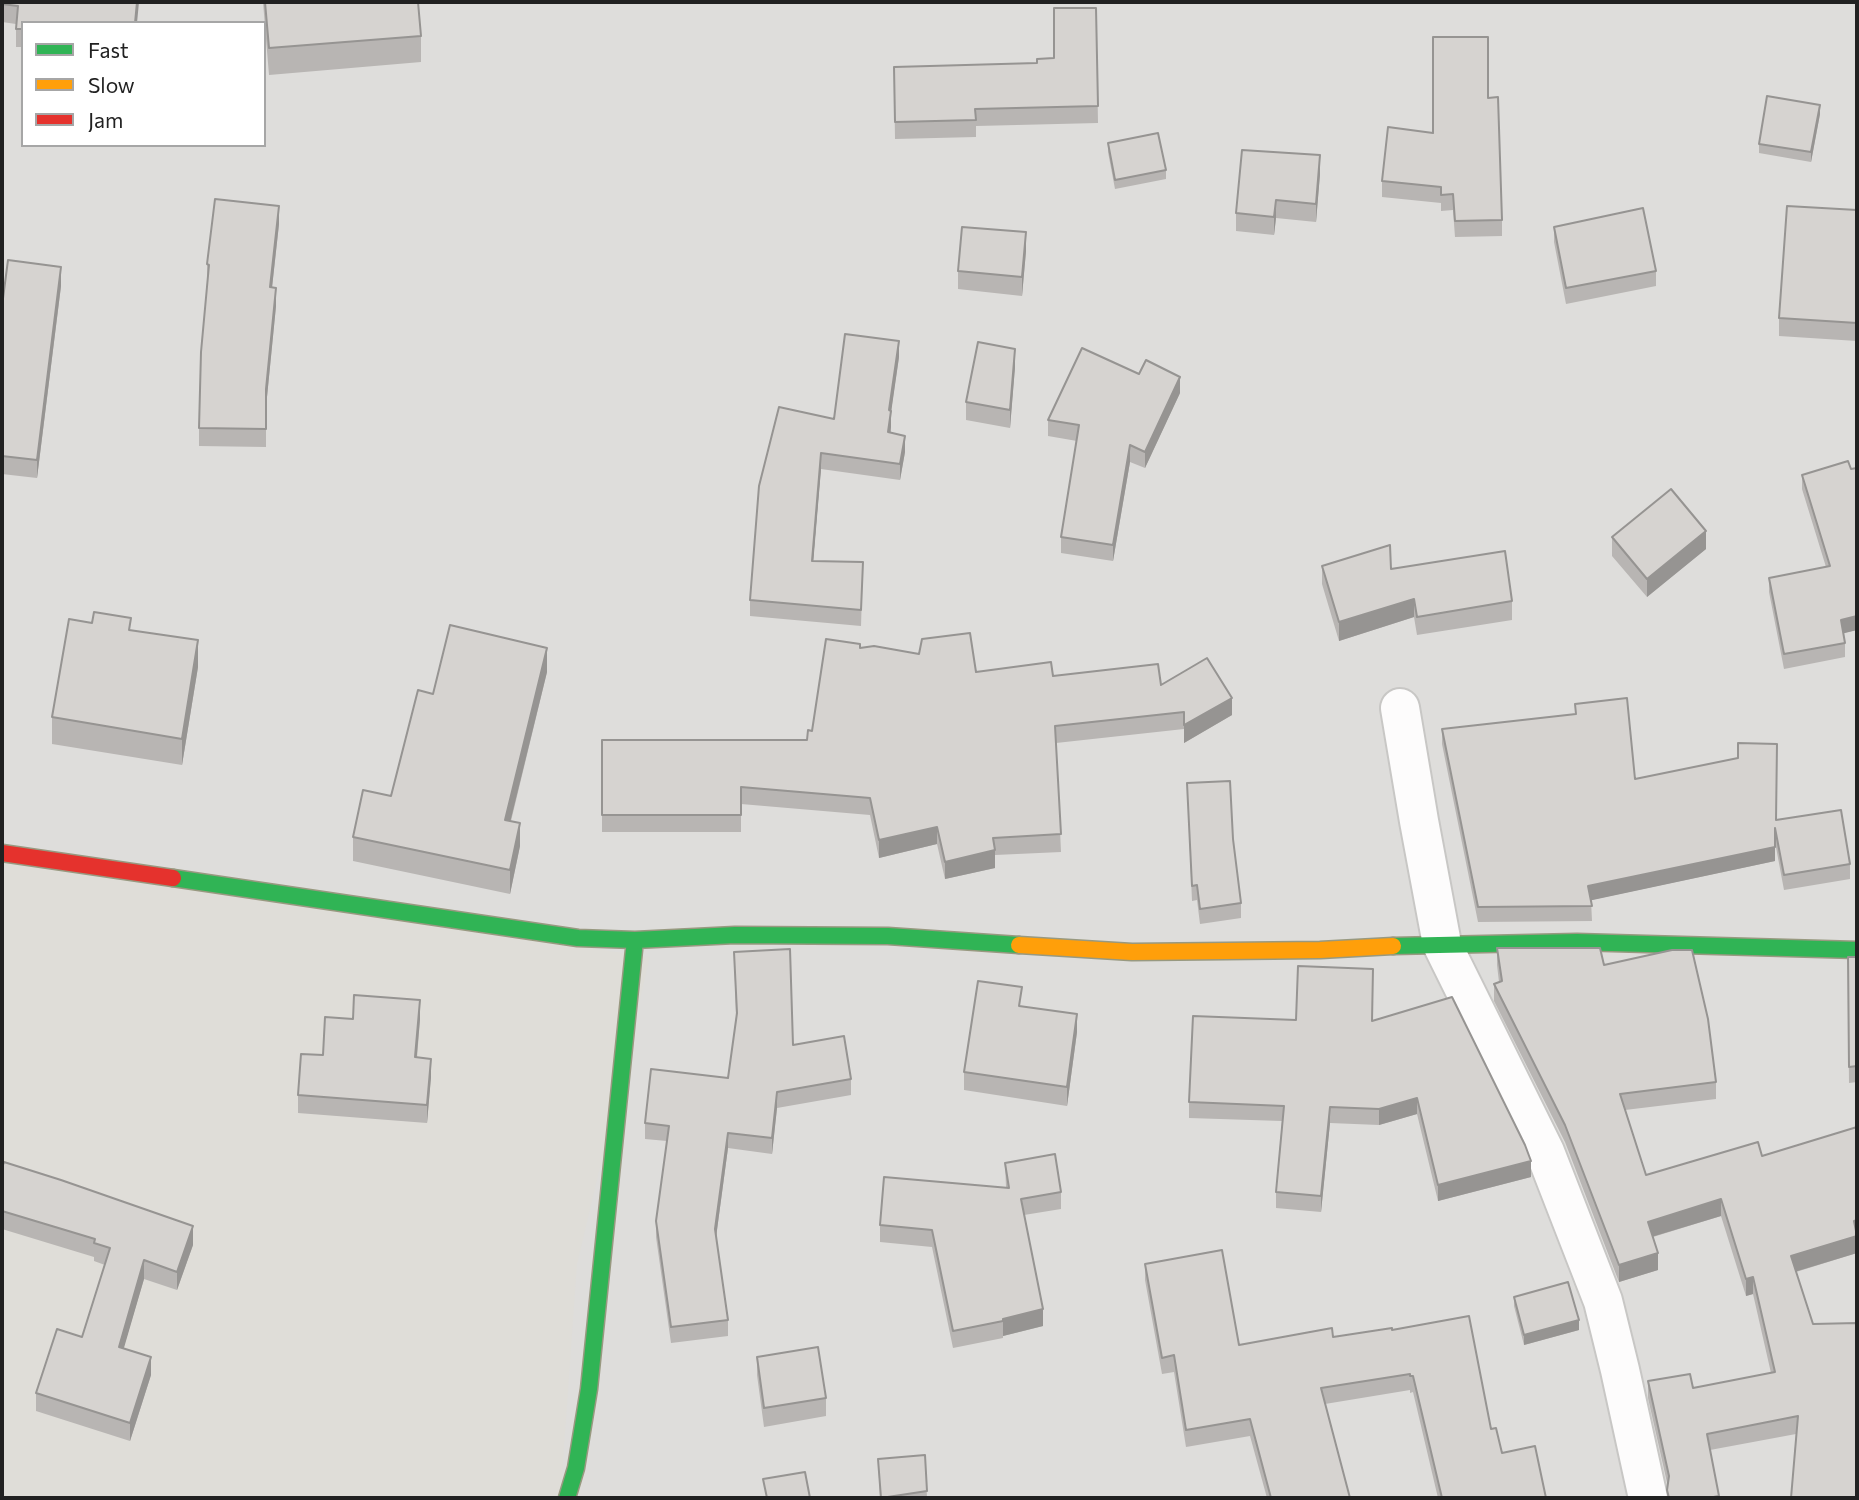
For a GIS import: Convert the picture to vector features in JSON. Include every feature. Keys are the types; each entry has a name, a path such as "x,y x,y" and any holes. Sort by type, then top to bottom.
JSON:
{"street":[{"path":"1400,708 1442,944 1545,1152 1603,1301 1648,1498"},
{"path":"2,853 578,938 635,940 735,935 888,936 1072,949 1185,952 1577,942 1857,950"},
{"path":"567,1498 576,1468 589,1390 635,940"}],"shaded area":[{"path":"2,2 1857,2 1857,1498 2,1498"},
{"path":"2,860 650,957 577,1264 561,1489 558,1498 2,1498"}],"building":[{"path":"137,2 135,21 21,21 21,29 16,29 18,6 2,4"},
{"path":"265,2 418,2 421,36 269,48"},
{"path":"1054,8 1096,8 1098,106 975,109 976,120 895,122 894,67 1037,63 1037,59 1054,58"},
{"path":"1433,37 1488,37 1488,98 1498,97 1502,220 1455,221 1453,194 1441,195 1441,187 1382,181 1388,127 1433,133"},
{"path":"1767,96 1820,105 1811,152 1759,144"},
{"path":"1158,133 1166,170 1115,180 1108,143"},
{"path":"1242,150 1320,155 1316,204 1276,200 1274,217 1236,213"},
{"path":"215,199 279,206 270,287 276,288 266,389 266,429 199,428 207,264"},
{"path":"1787,206 1857,210 1857,323 1779,318"},
{"path":"1643,208 1656,271 1566,288 1554,227"},
{"path":"962,227 1026,232 1022,277 958,271"},
{"path":"8,260 61,267 37,460 2,456 2,306"},
{"path":"845,334 899,341 888,432 905,436 900,464 821,453 812,561 863,562 861,610 750,600 759,486 779,407 834,419"},
{"path":"978,342 1015,349 1010,410 966,402"},
{"path":"1082,348 1139,374 1146,360 1180,377 1145,452 1130,445 1113,545 1061,537 1079,425 1048,420"},
{"path":"1848,461 1851,469 1857,468 1857,616 1841,620 1845,643 1784,654 1769,578 1830,566 1802,475"},
{"path":"1671,489 1706,531 1647,579 1612,537"},
{"path":"1390,545 1391,569 1505,551 1512,601 1417,617 1414,599 1339,622 1322,566"},
{"path":"94,612 131,618 129,630 198,640 182,739 52,717 69,619 92,623"},
{"path":"450,625 547,648 505,820 520,823 510,870 353,837 363,790 391,796 418,690 433,694"},
{"path":"970,633 976,672 1051,662 1053,676 1158,664 1161,685 1207,658 1232,698 1184,725 1184,712 1055,726 1061,834 993,838 995,850 945,862 937,827 879,840 870,798 741,787 741,815 602,815 602,740 807,740 808,730 812,731 826,639 860,644 860,648 874,646 919,654 922,639"},
{"path":"1627,698 1635,779 1738,758 1738,743 1777,744 1776,820 1841,810 1850,864 1784,875 1775,828 1775,847 1588,886 1592,906 1478,907 1442,729 1576,714 1575,704"},
{"path":"1230,781 1233,839 1241,903 1200,909 1197,885 1192,886 1187,783"},
{"path":"1497,948 1600,948 1604,965 1672,950 1692,950 1708,1019 1716,1082 1620,1094 1646,1175 1758,1142 1762,1156 1857,1127 1857,1220 1854,1221 1857,1236 1791,1256 1813,1324 1857,1323 1857,1498 1791,1498 1798,1416 1707,1434 1719,1496 1669,1498 1669,1476 1648,1381 1690,1374 1693,1388 1775,1372 1753,1277 1746,1279 1721,1199 1648,1222 1658,1253 1619,1265 1565,1125 1494,984 1502,981"},
{"path":"790,949 793,1045 844,1036 851,1079 777,1092 772,1138 728,1133 715,1229 728,1320 671,1327 656,1221 669,1126 645,1123 651,1069 728,1078 737,1013 734,952"},
{"path":"1848,957 1857,957 1857,1066 1849,1067"},
{"path":"1298,966 1373,969 1372,1021 1452,997 1531,1161 1438,1185 1417,1098 1379,1109 1330,1107 1321,1196 1276,1192 1284,1106 1189,1102 1193,1016 1296,1020"},
{"path":"978,981 1022,987 1019,1006 1077,1014 1067,1087 964,1072"},
{"path":"354,995 420,1000 415,1057 431,1059 427,1105 298,1095 301,1054 323,1055 325,1017 353,1019"},
{"path":"1055,1154 1061,1192 1021,1199 1043,1309 1003,1321 953,1331 932,1230 880,1225 884,1177 1009,1188 1005,1163"},
{"path":"4,1162 193,1226 177,1272 144,1260 119,1347 151,1357 130,1423 36,1393 57,1329 82,1337 110,1248 94,1243 95,1239 2,1211"},
{"path":"1222,1250 1239,1345 1332,1328 1333,1337 1469,1316 1491,1429 1496,1428 1502,1453 1535,1446 1546,1498 1442,1498 1413,1376 1410,1374 1321,1388 1350,1498 1271,1498 1250,1419 1186,1430 1174,1355 1162,1358 1145,1264"},
{"path":"1568,1282 1579,1320 1524,1335 1514,1297"},
{"path":"818,1347 826,1398 764,1408 757,1357"},
{"path":"925,1455 927,1491 881,1498 878,1459"},
{"path":"805,1472 810,1498 767,1498 763,1479"}],"traffic: fast":[{"path":"173,878 578,938 635,940 735,935 888,936 1019,945"},
{"path":"567,1498 576,1468 589,1389 635,940"},
{"path":"1393,946 1577,942 1857,950"}],"traffic: slow":[{"path":"1019,945 1132,952 1320,950 1393,946"}],"traffic: jam":[{"path":"2,853 173,878"}]}
